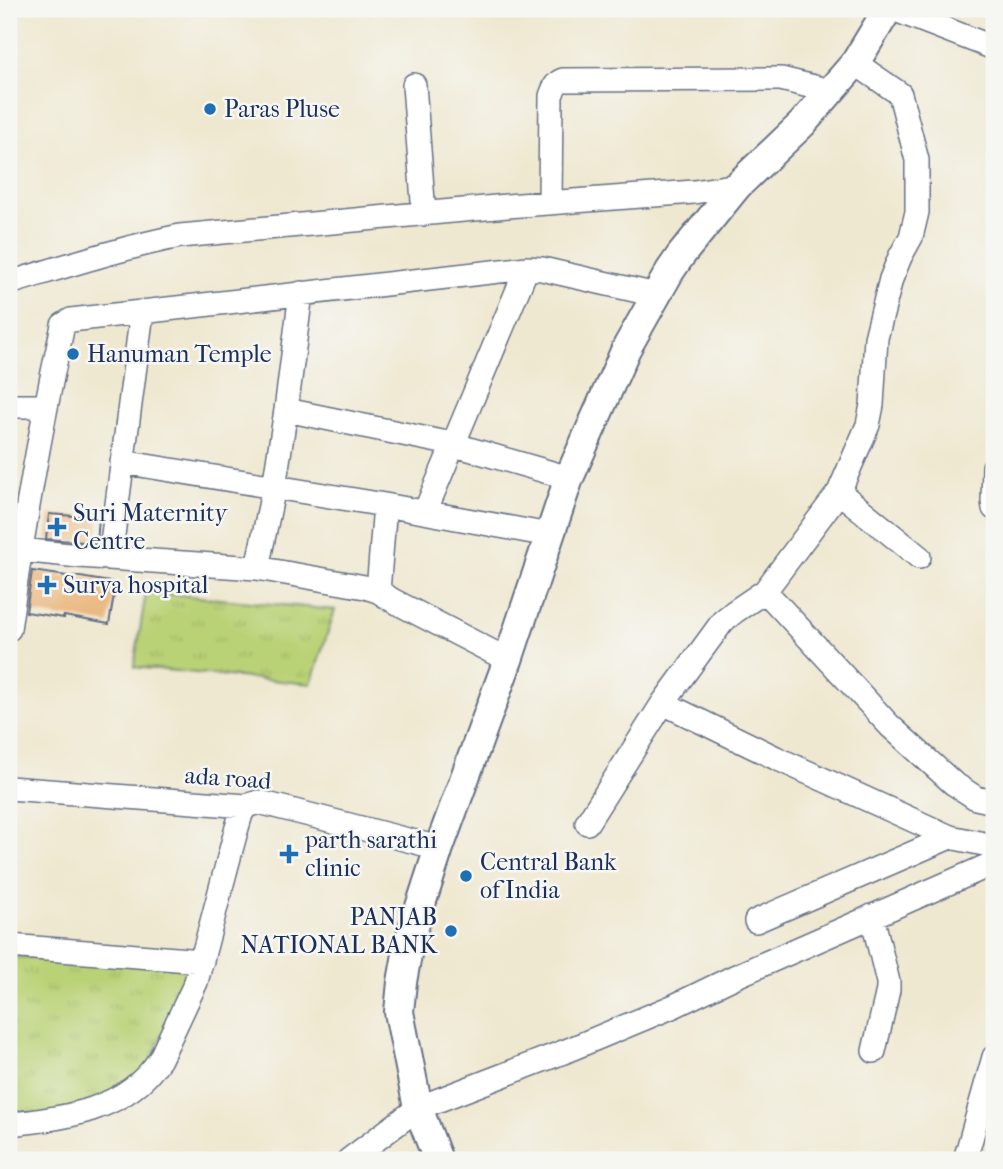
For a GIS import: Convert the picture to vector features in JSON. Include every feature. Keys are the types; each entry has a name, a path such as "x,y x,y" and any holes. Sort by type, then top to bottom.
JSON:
{"main road":[{"path":"436,1159 418,1108 399,1012 410,938 569,478 626,349 681,255 738,185 802,124 855,63 891,9"}],"street":[{"path":"891,9 994,48"},
{"path":"587,823 663,703 723,621 765,591 839,492 869,425 876,338 891,279 911,237 917,212 918,160 900,94 855,63"},
{"path":"550,203 551,96 554,87 563,80 781,79 830,91"},
{"path":"414,85 424,214"},
{"path":"9,283 98,255 180,236 694,192 738,185"},
{"path":"9,629 46,406 65,323 71,320 527,268 656,295"},
{"path":"425,512 527,268"},
{"path":"257,568 274,487 301,293"},
{"path":"110,558 142,313"},
{"path":"9,405 46,406"},
{"path":"286,410 452,444 569,478"},
{"path":"122,462 386,505 549,535"},
{"path":"994,467 994,508"},
{"path":"839,492 919,557"},
{"path":"378,591 386,505"},
{"path":"20,550 257,568 365,587 378,591 508,660"},
{"path":"765,591 890,726 968,795 994,802"},
{"path":"663,703 950,837 994,846"},
{"name":"ada road","path":"9,788 246,806 259,802 439,848"},
{"path":"9,1124 93,1110 108,1103 153,1070 196,982 236,831 246,806"},
{"path":"756,921 950,837"},
{"path":"349,1160 418,1108 674,1006 994,863"},
{"path":"872,916 888,982 874,1051"},
{"path":"9,946 202,961"},
{"path":"965,1160 994,1057"}],"green space":[{"path":"146,592 335,610 311,684 134,667"},
{"path":"9,956 192,967 147,1069 93,1109 9,1121"}],"building":[{"path":"49,514 99,518 97,543 46,539"},
{"path":"32,571 116,583 109,624 26,612"}],"place":[{"name":"Paras Pluse","path":"210,109"},
{"name":"Hanuman Temple","path":"73,354"},
{"name":"Suri Maternity Centre","path":"57,527"},
{"name":"Surya hospital","path":"47,585"},
{"name":"parth sarathi clinic","path":"289,854"},
{"name":"Central Bank of India","path":"466,876"},
{"name":"PANJAB NATIONAL BANK","path":"451,931"}]}
